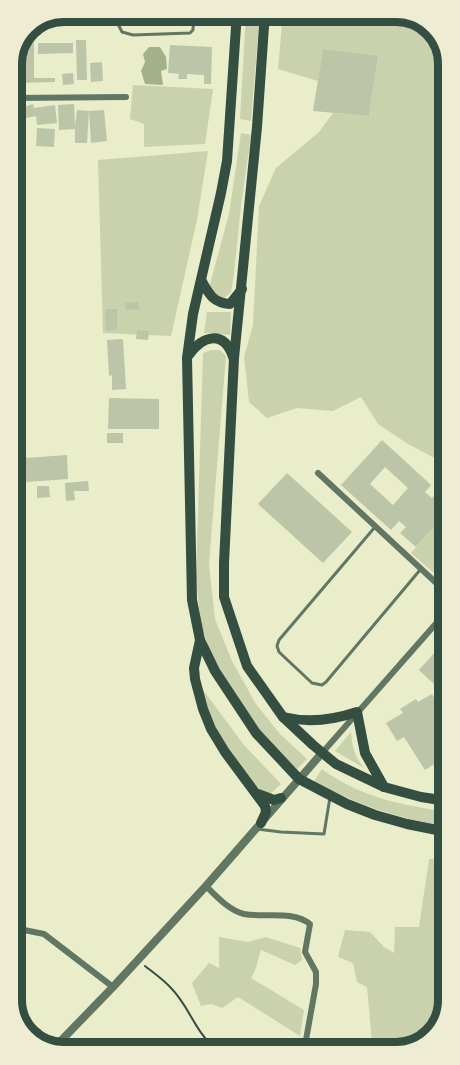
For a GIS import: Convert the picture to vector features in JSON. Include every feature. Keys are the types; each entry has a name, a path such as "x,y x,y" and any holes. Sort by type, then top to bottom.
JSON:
{"main road":[{"path":"236,23 227,161 193,314 187,358 192,600 200,640 215,671 256,733 298,779 330,796 375,815 438,830"},
{"path":"264,23 257,127 234,358 224,597 247,666 283,717 322,753 349,771 384,787 438,800"},
{"path":"201,280 210,297 220,303 230,304 242,288"},
{"path":"187,358 196,345 214,338 222,339 230,348 234,358"},
{"path":"200,640 194,668 203,709 211,729 225,752 265,806 266,812 258,826"},
{"path":"283,717 330,720 357,712 365,753 384,787"},
{"path":"257,794 274,800 281,798"}],"street":[{"path":"23,98 126,97"},
{"path":"318,473 438,585"},
{"path":"60,1042 206,886 438,621"},
{"path":"206,886 226,905 245,914 281,915 310,924 305,952 316,972 316,984 306,1042"},
{"path":"22,930 44,934 113,987"}],"lane":[{"path":"118,23 122,32 133,35 190,33 193,30 193,23"},
{"path":"376,526 279,640 277,646 279,652 315,685 321,685 326,682 421,569"},
{"path":"258,826 281,832 324,834 330,796"}],"path":[{"path":"138,961 171,988 208,1042"}],"shaded area":[{"path":"245,23 259,23 251,121 240,119"},
{"path":"282,23 399,23 421,31 431,41 438,64 438,460 408,444 378,424 361,397 333,411 297,408 267,418 249,402 244,357 253,325 259,206 276,168 319,132 333,113 369,116 378,57 323,49 318,81 278,69"},
{"path":"149,47 160,47 166,57 167,69 161,71 163,85 145,84 141,71 145,62 143,54"},
{"path":"133,85 213,89 205,144 144,147 144,124 130,119"},
{"path":"241,133 251,135 231,292 223,299 214,295 209,288 229,214"},
{"path":"208,151 197,220 171,336 103,333 98,160"},
{"path":"207,312 231,312 230,335 204,333"},
{"path":"220,350 226,356 209,564 215,619 232,661 256,704 280,734 307,759 295,771 254,724 230,689 211,653 201,619 196,578 203,353"},
{"path":"438,523 438,568 434,573 411,553"},
{"path":"195,679 244,745 281,784 269,795 256,786 234,759 215,727"},
{"path":"351,732 354,752 364,768 335,751"},
{"path":"322,769 336,779 366,793 397,803 438,810 438,824 395,815 362,804 314,781"},
{"path":"429,859 438,859 438,1001 436,1012 431,1024 414,1038 401,1042 374,1042 367,987 357,982 353,963 338,957 345,930 370,932 384,947 394,953 395,927 419,927"},
{"path":"219,937 248,942 266,937 300,948 302,960 295,965 261,950 251,978 304,1010 300,1036 238,997 222,1008 211,1004 201,1006 192,983 209,963 219,968"}],"building":[{"path":"76,40 86,40 87,80 77,80"},
{"path":"29,42 34,42 34,78 55,78 55,82 23,83 24,53"},
{"path":"38,43 73,43 73,53 38,54"},
{"path":"170,45 212,47 211,84 204,84 204,75 187,74 187,79 178,79 179,74 168,73"},
{"path":"323,49 378,56 369,116 313,111"},
{"path":"102,62 103,81 91,82 90,63"},
{"path":"73,73 74,84 63,85 62,74"},
{"path":"33,104 34,108 55,105 57,123 37,125 36,116 26,118 23,107"},
{"path":"74,104 75,127 77,110 89,111 87,143 75,143 75,129 59,130 58,105"},
{"path":"104,110 107,141 91,143 89,111"},
{"path":"37,128 55,129 54,147 36,146"},
{"path":"138,302 139,309 126,310 125,303"},
{"path":"105,309 117,309 117,330 106,330"},
{"path":"137,330 149,331 148,340 136,339"},
{"path":"123,339 126,389 112,390 107,340"},
{"path":"109,398 159,399 159,429 108,429"},
{"path":"107,433 123,433 123,443 107,443"},
{"path":"382,440 431,485 425,492 432,498 438,493 438,523 416,547 400,533 406,527 399,521 391,530 341,485","holes":["385,467 408,488 393,505 370,484"]},
{"path":"67,455 68,479 26,482 25,458"},
{"path":"287,473 352,532 323,563 258,504"},
{"path":"88,481 89,491 74,491 75,500 66,501 65,483"},
{"path":"37,486 49,486 50,497 37,498"},
{"path":"438,649 438,679 434,684 419,670"},
{"path":"432,694 438,705 438,762 425,770 404,737 397,741 386,723 403,713 400,709 416,699 418,702"}]}
